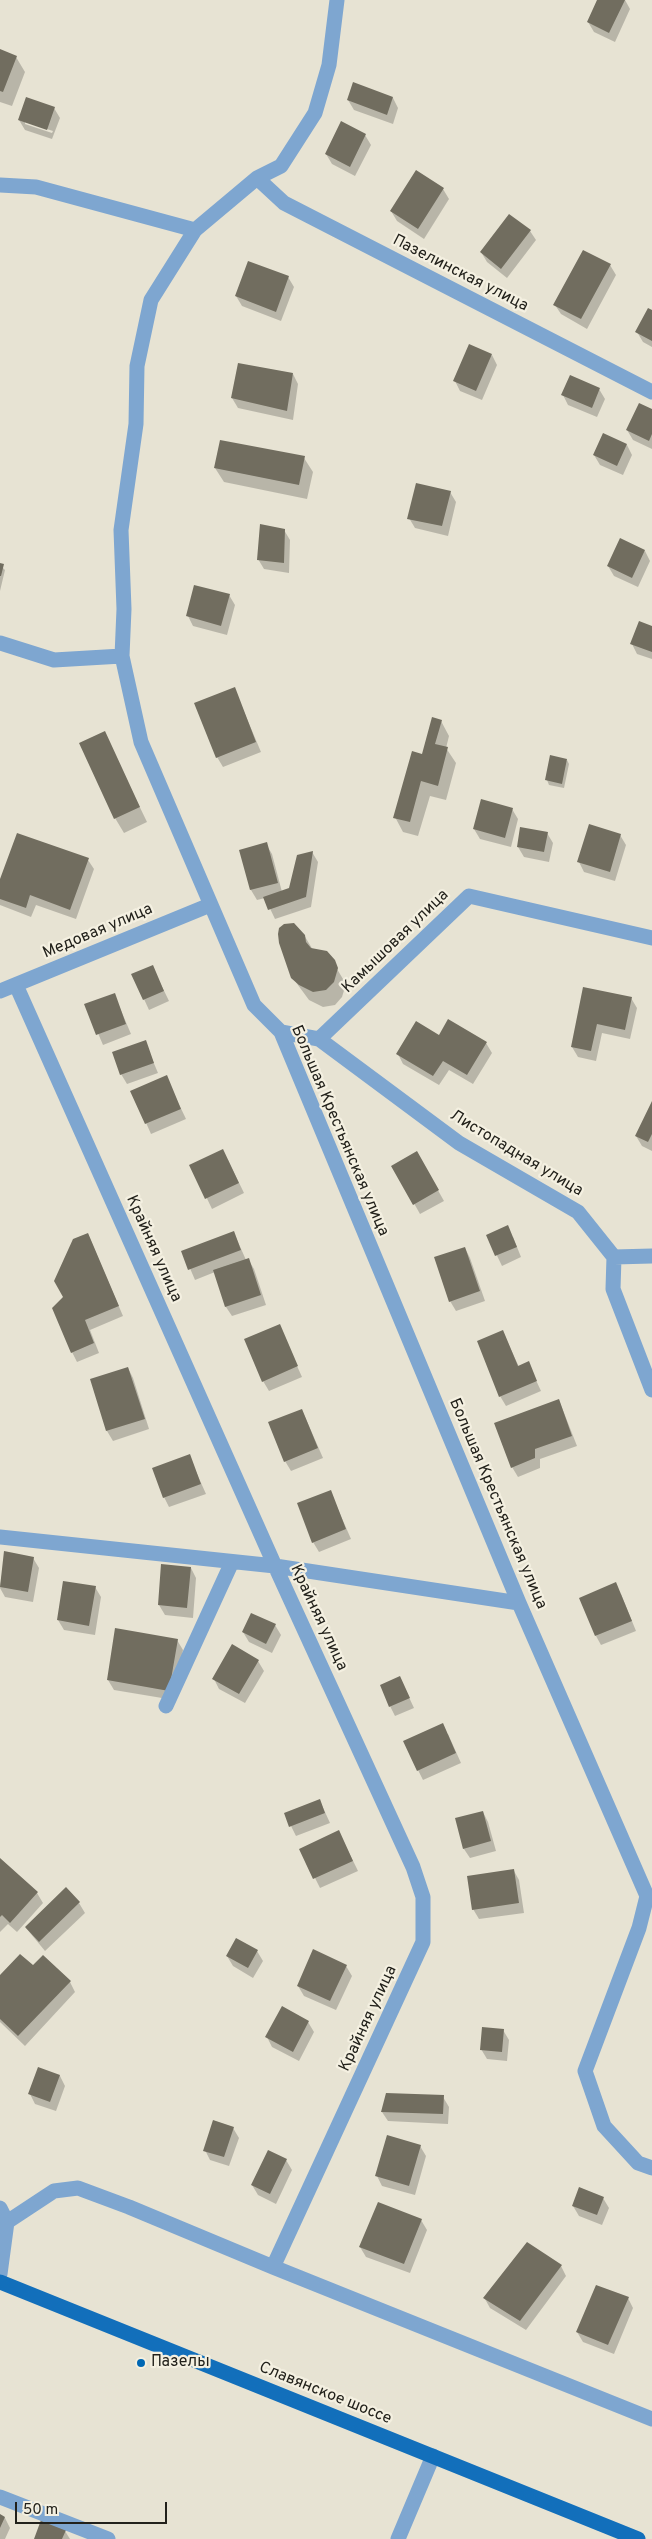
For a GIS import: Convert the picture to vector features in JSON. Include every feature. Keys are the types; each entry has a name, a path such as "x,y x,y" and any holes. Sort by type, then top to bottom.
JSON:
{"main road":[{"name":"Славянское шоссе","path":"0,2282 638,2539"}],"street":[{"name":"Большая Крестьянская улица","path":"337,0 328,65 315,112 281,166 257,178 195,230 151,300 138,366 136,424 121,530 124,610 122,656 140,742 254,1004 281,1032 519,1603 647,1896 639,1928 585,2071 604,2126 638,2163 652,2168"},
{"name":"Пазелинская улица","path":"257,178 284,204 652,392"},
{"path":"0,185 36,187 195,230"},
{"path":"0,643 54,660 122,656"},
{"name":"Камышовая улица","path":"319,1039 469,896 652,938"},
{"name":"Медовая улица","path":"0,991 210,905"},
{"name":"Крайняя улица","path":"16,985 274,1566 413,1867 423,1898 423,1942 273,2267"},
{"name":"Листопадная улица","path":"281,1032 319,1039 459,1143 578,1212 614,1257"},
{"path":"652,1256 614,1257 613,1289 652,1390"},
{"path":"0,1537 274,1566 519,1603"},
{"path":"166,1706 232,1562"},
{"path":"7,2222 54,2191 78,2188 129,2206 273,2267 652,2419"},
{"path":"0,2208 7,2222 0,2274"},
{"path":"398,2539 432,2456"},
{"path":"0,2497 108,2539"}],"building":[{"path":"597,0 625,0 609,33 587,22"},
{"path":"0,49 17,56 3,92 0,91"},
{"path":"353,82 393,97 387,115 347,100"},
{"path":"26,97 55,107 47,130 18,120"},
{"path":"341,121 366,134 350,167 325,154"},
{"path":"416,170 444,188 418,229 390,211"},
{"path":"509,214 531,230 501,269 480,252"},
{"path":"583,250 611,264 581,319 553,305"},
{"path":"248,261 289,276 276,312 235,296"},
{"path":"648,308 652,310 652,341 635,332"},
{"path":"469,344 492,354 476,391 453,381"},
{"path":"238,363 293,373 287,411 231,398"},
{"path":"570,375 600,388 592,408 561,395"},
{"path":"639,403 652,409 652,434 649,441 626,430"},
{"path":"603,433 627,444 617,466 593,455"},
{"path":"220,440 305,456 299,485 214,468"},
{"path":"416,483 451,491 442,526 407,519"},
{"path":"260,524 285,529 284,563 257,560"},
{"path":"620,538 645,550 632,578 607,566"},
{"path":"0,563 4,564 1,576 0,576"},
{"path":"194,585 230,594 221,626 186,616"},
{"path":"639,621 652,626 652,652 630,644"},
{"path":"235,687 256,742 216,758 194,703"},
{"path":"432,717 442,720 435,744 448,747 438,786 421,781 410,822 393,818 412,751 422,754"},
{"path":"105,731 140,807 114,819 79,743"},
{"path":"550,755 567,759 562,784 545,780"},
{"path":"481,799 513,808 505,838 473,829"},
{"path":"589,824 621,834 610,872 577,862"},
{"path":"520,827 548,832 544,852 517,847"},
{"path":"17,833 89,858 70,910 30,895 26,908 0,899 0,879"},
{"path":"267,842 278,883 250,890 239,850"},
{"path":"313,851 306,897 268,910 263,897 289,888 297,855"},
{"path":"294,923 305,935 306,942 311,948 327,951 335,960 338,968 334,982 326,990 313,992 299,985 291,978 279,943 278,934 279,928 284,924"},
{"path":"153,965 164,991 143,1000 131,974"},
{"path":"583,987 632,997 625,1030 597,1024 591,1051 571,1047"},
{"path":"115,993 126,1024 96,1035 84,1004"},
{"path":"448,1019 487,1042 467,1075 443,1061 433,1076 396,1054 416,1021 439,1035"},
{"path":"146,1040 154,1063 120,1075 112,1052"},
{"path":"167,1075 181,1109 145,1124 130,1091"},
{"path":"652,1101 652,1134 648,1142 635,1136"},
{"path":"223,1149 239,1183 205,1199 189,1165"},
{"path":"417,1151 439,1190 413,1205 391,1166"},
{"path":"508,1225 517,1247 495,1256 486,1235"},
{"path":"234,1231 241,1250 188,1270 181,1251"},
{"path":"88,1233 119,1306 85,1320 94,1343 71,1353 52,1308 63,1297 54,1281 73,1239"},
{"path":"465,1247 480,1291 449,1302 434,1257"},
{"path":"249,1258 261,1295 225,1307 213,1270"},
{"path":"280,1324 298,1366 262,1382 244,1339"},
{"path":"503,1330 518,1366 529,1361 537,1381 499,1397 477,1341"},
{"path":"128,1367 145,1419 106,1431 90,1379"},
{"path":"559,1399 572,1436 535,1449 535,1458 511,1468 494,1423"},
{"path":"302,1409 318,1448 284,1462 268,1422"},
{"path":"190,1454 201,1484 163,1498 152,1468"},
{"path":"331,1490 346,1529 312,1543 297,1503"},
{"path":"4,1551 34,1557 28,1592 0,1587"},
{"path":"161,1564 191,1567 187,1608 158,1605"},
{"path":"63,1581 96,1586 89,1626 57,1620"},
{"path":"616,1582 632,1621 595,1636 579,1598"},
{"path":"251,1613 276,1624 266,1644 242,1632"},
{"path":"115,1628 178,1639 169,1691 107,1680"},
{"path":"232,1644 259,1660 239,1694 212,1679"},
{"path":"400,1676 410,1698 389,1707 380,1685"},
{"path":"443,1723 456,1753 417,1771 403,1741"},
{"path":"320,1799 325,1813 289,1827 284,1813"},
{"path":"483,1811 491,1841 463,1849 455,1818"},
{"path":"339,1830 353,1861 313,1879 299,1849"},
{"path":"0,1858 38,1892 10,1923 2,1915 0,1917"},
{"path":"514,1869 519,1903 472,1910 467,1876"},
{"path":"66,1887 80,1902 39,1942 25,1927"},
{"path":"236,1938 258,1950 248,1968 226,1956"},
{"path":"313,1949 347,1965 330,2001 297,1986"},
{"path":"20,1954 33,1965 43,1955 71,1981 18,2036 0,2019 0,1975"},
{"path":"282,2006 309,2021 293,2052 265,2037"},
{"path":"482,2027 504,2029 502,2052 480,2050"},
{"path":"38,2067 60,2075 50,2102 28,2094"},
{"path":"386,2093 444,2095 443,2114 381,2112"},
{"path":"213,2120 234,2127 224,2157 203,2151"},
{"path":"387,2135 421,2145 409,2186 375,2176"},
{"path":"268,2150 287,2159 270,2194 251,2185"},
{"path":"579,2187 604,2197 597,2215 572,2206"},
{"path":"378,2202 422,2219 404,2264 359,2247"},
{"path":"527,2242 562,2265 520,2321 483,2298"},
{"path":"596,2285 629,2297 608,2345 576,2332"},
{"path":"0,2514 5,2517 0,2528"},
{"path":"41,2520 66,2530 62,2539 34,2539"}],"place":[{"name":"Пазелы","path":"141,2363"}]}
